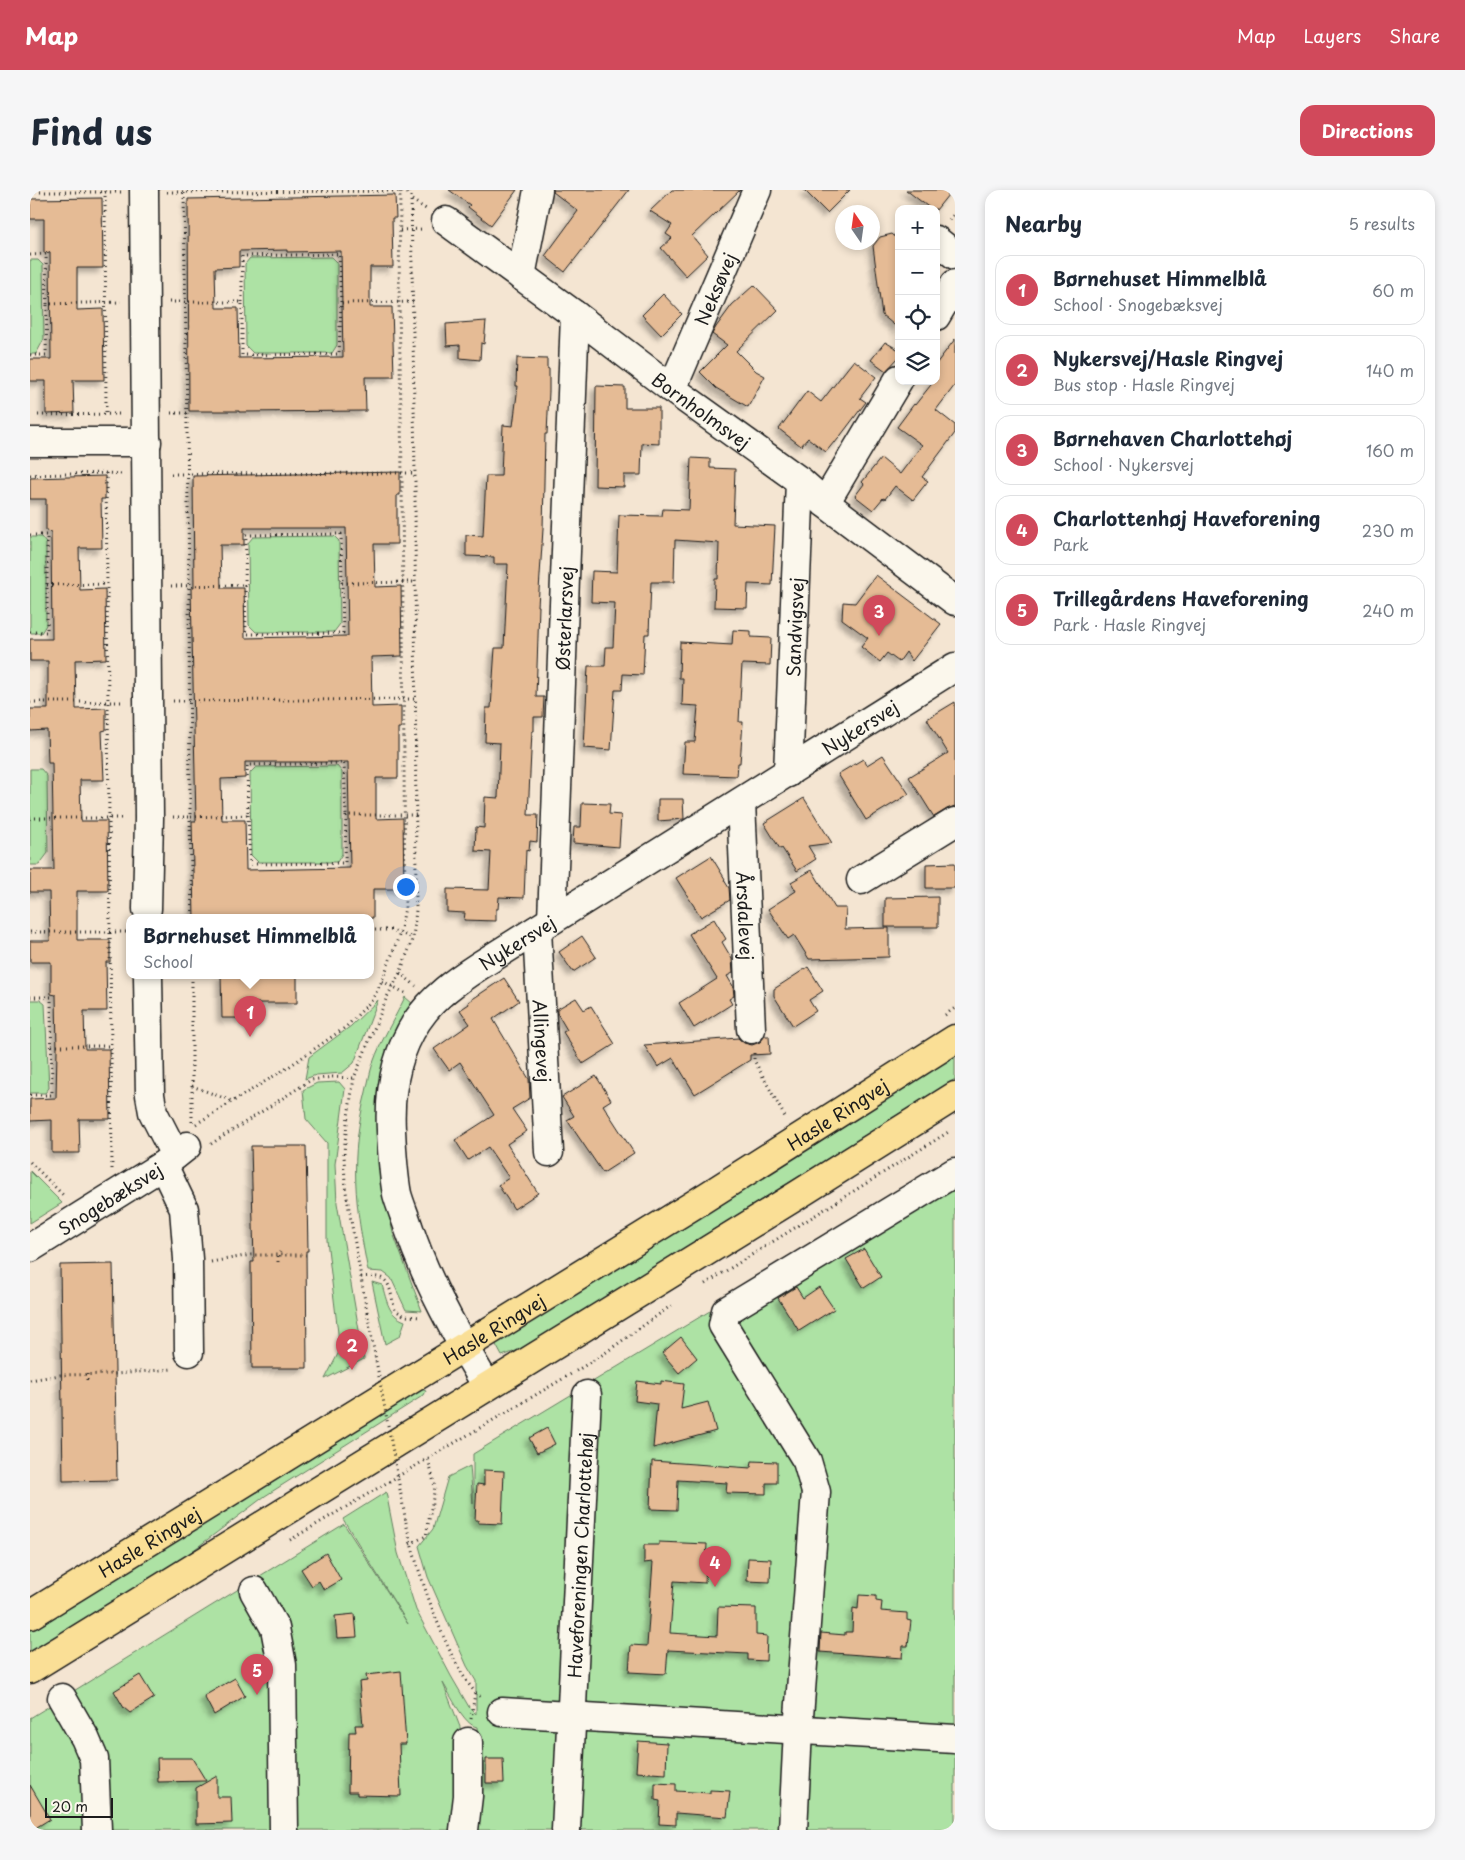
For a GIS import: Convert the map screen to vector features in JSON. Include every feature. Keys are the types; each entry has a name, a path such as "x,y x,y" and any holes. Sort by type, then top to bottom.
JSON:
{"main road":[{"name":"Hasle Ringvej","path":"30,1615 736,1178 955,1039"},
{"path":"30,1669 955,1096"}],"street":[{"path":"521,276 538,190"},
{"name":"Neksøvej","path":"672,389 757,190"},
{"path":"144,191 149,818 147,909"},
{"name":"Bornholmsvej","path":"446,220 672,389 800,481 825,503 955,601"},
{"path":"940,243 955,255"},
{"path":"940,309 955,284"},
{"name":"Østerlarsvej","path":"544,925 575,315"},
{"path":"825,503 895,385"},
{"path":"30,442 146,442"},
{"name":"Sandvigsvej","path":"788,773 800,481"},
{"name":"Nykersvej","path":"487,1386 442,1308 415,1246 398,1194 392,1148 391,1100 399,1060 406,1039 418,1019 454,983 955,667"},
{"name":"Årsdalevej","path":"741,802 751,1029"},
{"path":"861,880 955,822"},
{"name":"Allingevej","path":"544,925 549,1152"},
{"path":"148,979 150,1095 153,1112 175,1155 184,1209 188,1265 189,1352"},
{"name":"Snogebæksvej","path":"30,1248 175,1155"},
{"path":"793,1830 798,1730 816,1492 807,1461 723,1325 726,1311 955,1172"},
{"name":"Haveforeningen Charlottehøj","path":"566,1830 570,1715 587,1395"},
{"path":"254,1591 275,1628 280,1647 282,1664 284,1830"},
{"path":"62,1698 85,1738 94,1759 97,1830"},
{"path":"502,1712 955,1739"},
{"path":"464,1830 468,1796 468,1742"}],"path":[{"path":"409,190 411,194 414,302 416,925 400,973 392,985 354,1078 344,1152 345,1186 410,1544 422,1582 450,1650 475,1693 502,1712"},
{"path":"105,191 106,414"},
{"path":"30,192 400,191 411,194"},
{"path":"192,979 192,1126 287,1068 346,1027 372,1000 382,981 400,932 405,908 405,815 399,302 400,191"},
{"path":"184,193 192,914"},
{"path":"30,255 46,254 47,304 46,355 30,355"},
{"path":"339,254 341,303 339,354 242,355 242,256 339,254"},
{"path":"47,304 242,302"},
{"path":"341,303 414,302"},
{"path":"30,415 187,413"},
{"path":"174,474 415,473"},
{"path":"106,474 112,1197"},
{"path":"30,475 147,474"},
{"path":"341,534 343,633 246,634 245,585 246,535 341,534"},
{"path":"30,535 46,535 47,585 47,632 30,632"},
{"path":"342,583 416,582"},
{"path":"47,585 107,584"},
{"path":"148,586 245,585"},
{"path":"30,702 415,699"},
{"path":"344,762 346,816 346,863 250,864 247,765 344,762"},
{"path":"346,816 416,814"},
{"path":"190,817 248,815"},
{"path":"30,818 149,818"},
{"path":"374,930 392,930 413,938"},
{"path":"30,932 126,932"},
{"path":"382,981 392,985"},
{"path":"30,998 51,997 52,1046 52,1095 30,1095"},
{"path":"751,1029 754,1060 785,1118"},
{"path":"52,1046 112,1046"},
{"path":"175,1155 208,1146 311,1080 333,1077 354,1078"},
{"path":"192,1086 232,1101"},
{"path":"703,1285 955,1128"},
{"path":"30,1162 83,1215"},
{"path":"278,1262 279,1254"},
{"path":"188,1265 251,1255 306,1255"},
{"path":"361,1277 375,1276 383,1278 388,1283 395,1310 405,1316 426,1317"},
{"path":"289,1541 523,1404 605,1353 679,1300"},
{"path":"30,1380 60,1375 177,1369 189,1352"},
{"path":"87,1373 87,1380"},
{"path":"410,1544 426,1536 435,1487 428,1458"}],"green space":[{"path":"331,257 337,263 337,345 332,353 253,353 246,346 245,264 250,258"},
{"path":"30,260 38,260 43,265 44,339 36,354 30,354"},
{"path":"334,536 339,541 340,624 334,632 256,632 249,625 248,543 253,537"},
{"path":"30,537 41,537 46,543 46,625 41,633 30,633"},
{"path":"337,766 342,772 342,854 337,862 258,862 251,855 250,773 256,767"},
{"path":"30,769 41,769 47,776 48,853 39,865 30,865"},
{"path":"405,997 413,1004 383,1188 393,1233 422,1311 406,1310 391,1278 383,1272 368,1271 357,1203 357,1139 371,1070 380,1046"},
{"path":"30,1000 40,1000 45,1004 49,1088 45,1093 30,1093"},
{"path":"378,1000 354,1063 342,1073 316,1075 305,1079 309,1057 351,1026"},
{"path":"955,1054 955,1079 524,1348 502,1356 495,1343 822,1141"},
{"path":"339,1082 345,1089 335,1164 337,1203 364,1359 325,1379 340,1350 327,1240 327,1143 306,1119 303,1090 317,1083"},
{"path":"955,1163 955,1830 474,1830 480,1775 477,1727 467,1721 462,1715 443,1683 460,1727 462,1803 460,1830 30,1830 30,1718 344,1524 408,1624 343,1519 386,1492 398,1553 416,1610 451,1676 469,1707 476,1714 476,1681 467,1666 428,1577 419,1546 433,1529 448,1477 470,1466 473,1504 473,1454"},
{"path":"30,1171 62,1203 30,1223"},
{"path":"372,1282 382,1285 392,1311 405,1321 400,1336 385,1344"},
{"path":"421,1389 426,1391 424,1395 265,1496 183,1558 30,1653 30,1630"}],"building":[{"path":"449,190 517,190 491,225 468,207 470,205"},
{"path":"553,190 629,190 565,272 545,256 578,211 553,192"},
{"path":"672,190 740,190 692,236 708,255 686,276 661,248 672,238 666,234 672,225 650,211"},
{"path":"804,190 850,190 835,205 827,213"},
{"path":"906,190 952,190 940,205 926,205"},
{"path":"395,195 396,218 392,218 393,267 370,267 370,307 392,307 394,377 365,377 366,411 189,411 188,199","holes":["287,250 287,252 341,251 343,357 239,358 238,308 216,308 215,268 239,267 239,251"]},
{"path":"102,198 103,268 77,268 77,310 103,309 104,380 73,380 74,413 46,414 46,381 30,381 30,359 51,359 50,252 44,253 44,219 30,219 30,199"},
{"path":"892,234 895,237 895,326 882,315 874,250 880,250 880,237"},
{"path":"754,285 778,310 736,351 756,371 765,376 748,407 716,388 700,372 727,345 712,334 716,327 732,305"},
{"path":"663,294 682,314 661,335 642,315"},
{"path":"486,321 484,344 481,343 480,360 460,358 460,345 447,346 446,324"},
{"path":"955,339 955,385 936,410 955,425 955,433 922,477 928,481 913,500 895,486 873,510 855,496 864,484 862,482 881,458 900,474 922,445 897,427 931,385 940,385 940,359"},
{"path":"885,342 895,348 895,361 886,371 871,360"},
{"path":"517,358 547,359 547,368 549,369 538,606 536,697 544,697 543,717 534,717 534,731 532,731 528,815 538,815 537,842 530,841 529,851 526,850 524,898 499,897 496,921 464,920 465,913 447,912 447,889 489,890 491,852 475,851 476,827 484,828 485,797 498,798 500,743 485,742 486,708 491,708 495,648 504,648 508,564 494,564 494,557 466,556 466,535 483,536 486,476 501,476 503,425 513,426 518,386 516,386"},
{"path":"854,360 876,377 860,398 866,402 826,452 808,438 801,446 779,429 807,391 821,402"},
{"path":"596,386 625,387 625,408 659,408 659,444 642,443 641,475 624,475 624,487 595,486"},
{"path":"691,458 710,459 710,468 735,469 733,524 775,526 772,585 748,584 747,608 714,607 715,579 718,579 719,543 675,540 674,582 651,582 649,634 645,634 643,675 623,674 622,690 615,690 611,750 584,748 588,666 605,666 606,647 613,647 615,603 591,602 592,571 617,572 619,515 662,516 663,509 689,510"},
{"path":"400,472 400,495 397,495 397,544 374,544 375,587 401,586 402,656 371,657 372,707 401,706 401,728 398,728 398,778 376,778 376,819 403,818 404,889 373,889 373,914 194,914 192,821 196,821 191,588 194,588 193,476","holes":["244,528 346,528 348,636 245,638 244,588 221,588 220,545 244,545","245,762 348,762 350,868 246,870 245,820 222,820 221,779 245,778"]},
{"path":"105,476 105,499 101,499 102,548 79,548 80,590 105,589 106,659 75,660 76,709 106,708 106,730 102,731 104,780 80,780 81,821 107,821 108,891 77,891 77,940 110,940 110,962 106,962 107,1011 84,1011 85,1049 109,1049 110,1119 79,1119 80,1153 52,1153 52,1120 30,1121 30,1099 56,1098 57,1050 56,995 51,994 51,962 30,962 30,941 50,941 49,892 30,892 30,870 54,870 52,763 48,763 47,730 30,731 30,709 48,709 48,661 30,661 30,639 52,639 51,532 46,531 46,499 30,499 30,478"},
{"path":"876,575 941,624 912,661 906,652 899,662 887,653 880,662 861,647 868,638 842,619 843,602 855,603"},
{"path":"733,630 751,631 751,637 771,638 770,665 742,664 739,722 743,722 740,763 738,763 737,776 683,774 685,742 695,742 698,706 682,705 683,678 679,678 680,642 732,645"},
{"path":"955,702 955,806 934,817 909,777 948,753 927,719"},
{"path":"883,755 909,794 866,820 838,774 863,759 867,765"},
{"path":"804,798 832,843 808,846 816,859 797,871 782,848 780,849 764,823"},
{"path":"658,799 683,799 684,819 658,821"},
{"path":"582,803 610,804 609,814 621,815 619,847 573,843 574,827 581,827"},
{"path":"711,856 729,888 730,900 701,917 676,878"},
{"path":"955,863 955,888 926,888 926,864"},
{"path":"812,870 835,908 846,908 845,929 889,928 889,957 809,959 794,935 788,939 768,909 796,891 791,882"},
{"path":"938,897 938,927 885,927 885,898"},
{"path":"714,919 726,939 722,942 732,959 733,973 727,976 733,986 734,996 729,999 732,1004 694,1028 679,1003 717,979 689,934"},
{"path":"582,936 596,957 573,972 559,952"},
{"path":"808,967 823,991 809,1000 816,1011 793,1026 774,996 774,989"},
{"path":"504,978 519,1001 493,1019 529,1079 530,1098 512,1109 527,1131 507,1144 538,1193 514,1209 498,1185 509,1178 488,1147 468,1160 455,1140 494,1115 460,1062 449,1070 434,1049 470,1024 460,1010 469,1004 468,1002"},
{"path":"221,979 297,979 297,1003 252,1003 252,1014 243,1014 243,1018 222,1018"},
{"path":"576,998 584,1010 591,1006 615,1044 583,1064 563,1032 567,1030 557,1013 557,1009"},
{"path":"765,1036 769,1036 770,1054 750,1055 750,1060 695,1094 673,1058 658,1067 644,1045 738,1038 744,1043 752,1045 760,1042"},
{"path":"596,1076 611,1100 603,1105 634,1153 603,1173 567,1120 574,1116 562,1097"},
{"path":"251,1146 306,1146 308,1251 306,1251 307,1368 252,1368 251,1262 254,1262"},
{"path":"864,1249 881,1277 864,1288 846,1259"},
{"path":"113,1264 117,1480 63,1481 60,1265"},
{"path":"796,1287 803,1298 819,1287 834,1309 799,1331 778,1298"},
{"path":"681,1337 697,1358 679,1373 662,1353"},
{"path":"637,1381 661,1384 661,1381 684,1384 681,1409 708,1402 716,1431 653,1448 657,1404 635,1401"},
{"path":"547,1428 555,1444 537,1453 529,1438"},
{"path":"652,1461 751,1468 752,1461 777,1462 777,1483 766,1483 766,1494 726,1493 727,1483 678,1480 677,1510 650,1509"},
{"path":"484,1470 504,1471 502,1524 478,1523 478,1520 475,1520 477,1484 484,1485"},
{"path":"659,1542 707,1544 705,1583 674,1581 670,1633 717,1636 718,1607 756,1608 756,1635 767,1636 766,1661 748,1660 748,1654 668,1650 666,1674 629,1672 631,1645 647,1646 653,1562 644,1563 644,1545 659,1545"},
{"path":"326,1553 341,1580 324,1590 319,1581 312,1586 301,1569"},
{"path":"748,1558 771,1559 770,1582 747,1581"},
{"path":"859,1595 876,1596 876,1601 882,1602 881,1611 907,1613 907,1620 911,1621 908,1646 903,1646 902,1658 820,1652 821,1633 845,1635 845,1632 852,1632 853,1608 858,1609"},
{"path":"355,1614 357,1637 337,1638 335,1616"},
{"path":"401,1671 406,1744 399,1744 401,1796 357,1795 357,1792 348,1792 349,1732 356,1732 355,1725 363,1725 359,1682 367,1681 366,1675"},
{"path":"140,1675 154,1698 130,1713 124,1708 114,1691"},
{"path":"235,1678 245,1696 214,1715 204,1696"},
{"path":"638,1741 667,1743 666,1774 636,1772"},
{"path":"157,1758 192,1758 206,1781 158,1782"},
{"path":"486,1759 503,1759 504,1783 486,1783"},
{"path":"217,1776 217,1797 231,1797 232,1823 196,1824 196,1788"},
{"path":"655,1783 676,1784 676,1791 710,1793 710,1790 730,1791 727,1817 676,1813 676,1825 659,1824 660,1801 655,1800"},
{"path":"30,1785 50,1819 32,1830 30,1830"}],"place":[{"name":"Børnehaven Charlottehøj","path":"879,636"},
{"name":"Børnehuset Himmelblå","path":"250,1037"},
{"name":"Nykersvej/Hasle Ringvej","path":"352,1370"},
{"name":"Charlottenhøj Haveforening","path":"715,1587"},
{"name":"Trillegårdens Haveforening","path":"257,1695"}]}
